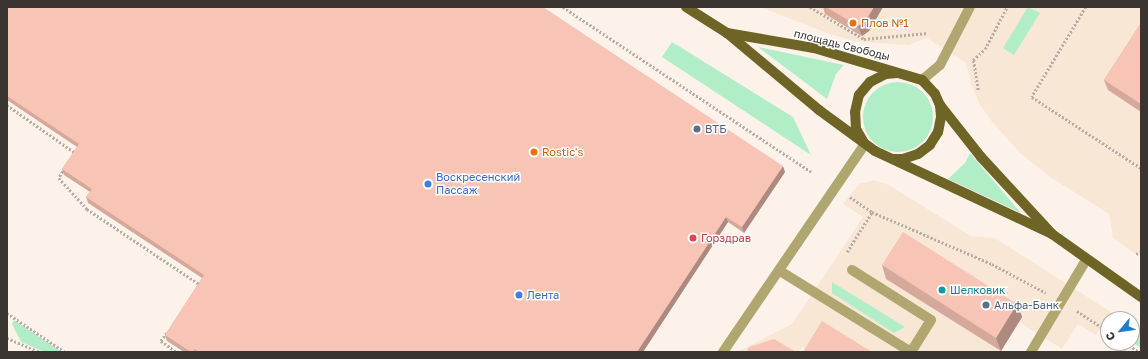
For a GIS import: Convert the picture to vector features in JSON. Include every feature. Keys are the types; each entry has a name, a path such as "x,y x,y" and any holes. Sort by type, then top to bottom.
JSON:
{"main road":[{"name":"площадь Свободы","path":"686,7 727,33 819,110 865,144 888,158 1052,234"},
{"name":"площадь Свободы","path":"727,33 814,48 903,73 922,80 935,94 940,105 981,157 1052,234 1086,260 1141,296"},
{"name":"площадь Свободы","path":"865,144 856,129 854,112 859,96 870,82 886,74 903,73"},
{"path":"888,158 903,159 918,154 930,145 938,132 941,117 940,105"}],"lane":[{"path":"922,80 940,65 970,7"},
{"path":"723,352 780,271 865,144"},
{"path":"1031,352 1086,260"},
{"path":"780,271 911,352 931,320 852,270"}],"path":[{"path":"563,7 811,172"},
{"path":"810,7 864,39 928,33"},
{"path":"978,90 974,60 985,49 1007,7"},
{"path":"1086,7 1032,97 1141,168"},
{"path":"7,105 75,150 72,156"},
{"path":"69,162 59,178 87,209 200,284 195,290"},
{"path":"849,197 872,212 992,264 1061,301 1100,326"},
{"path":"844,256 872,212"},
{"path":"1136,254 1141,252"},
{"path":"7,313 65,352"},
{"path":"170,329 161,342 177,352"},
{"path":"7,338 40,352"}],"shaded area":[{"path":"760,7 1141,7 1141,258 1113,238 1109,214 1050,177 1020,153 992,122 979,103 971,84 966,63 927,38 909,45 858,42 832,35"},
{"path":"874,180 889,185 971,236 995,238 1109,311 1100,311 1100,329 1096,335 1078,324 1062,349 1019,322 1000,352 811,352 802,347 799,352 739,351 792,324 863,217 843,204 859,184"}],"green space":[{"path":"1028,7 1040,13 1014,55 1003,48"},
{"path":"672,42 793,117 811,155 662,57"},
{"path":"758,47 844,65 836,74 827,99"},
{"path":"898,82 911,85 923,92 930,104 933,117 930,130 923,142 911,149 898,152 885,149 873,142 866,130 863,117 866,104 873,92 885,85"},
{"path":"970,153 1021,213 948,179 965,163"},
{"path":"832,282 905,327 894,333 832,293"},
{"path":"14,320 62,352 45,352 21,342 12,324"},
{"path":"1140,331 1141,332 1141,348 1140,347"}],"building":[{"name":"Воскресенский Пассаж","path":"7,7 543,7 783,166 742,227 726,217 637,352 198,352 195,349 191,352 165,335 204,275 86,197 92,189 62,169 79,144 7,96"},
{"path":"826,7 874,7 865,22 858,26"},
{"path":"1141,23 1141,104 1104,80"},
{"name":"Шелковик","path":"903,232 1017,304 996,338 882,265"},
{"path":"822,321 872,352 803,352"},
{"path":"774,339 796,352 746,352 749,347"}],"place":[{"name":"Плов №1","path":"853,23"},
{"name":"ВТБ","path":"697,129"},
{"name":"Rostic's","path":"534,152"},
{"name":"Воскресенский Пассаж","path":"428,184"},
{"name":"Горздрав","path":"693,238"},
{"name":"Шелковик","path":"942,290"},
{"name":"Лента","path":"519,295"},
{"name":"Альфа-Банк","path":"986,305"}]}
